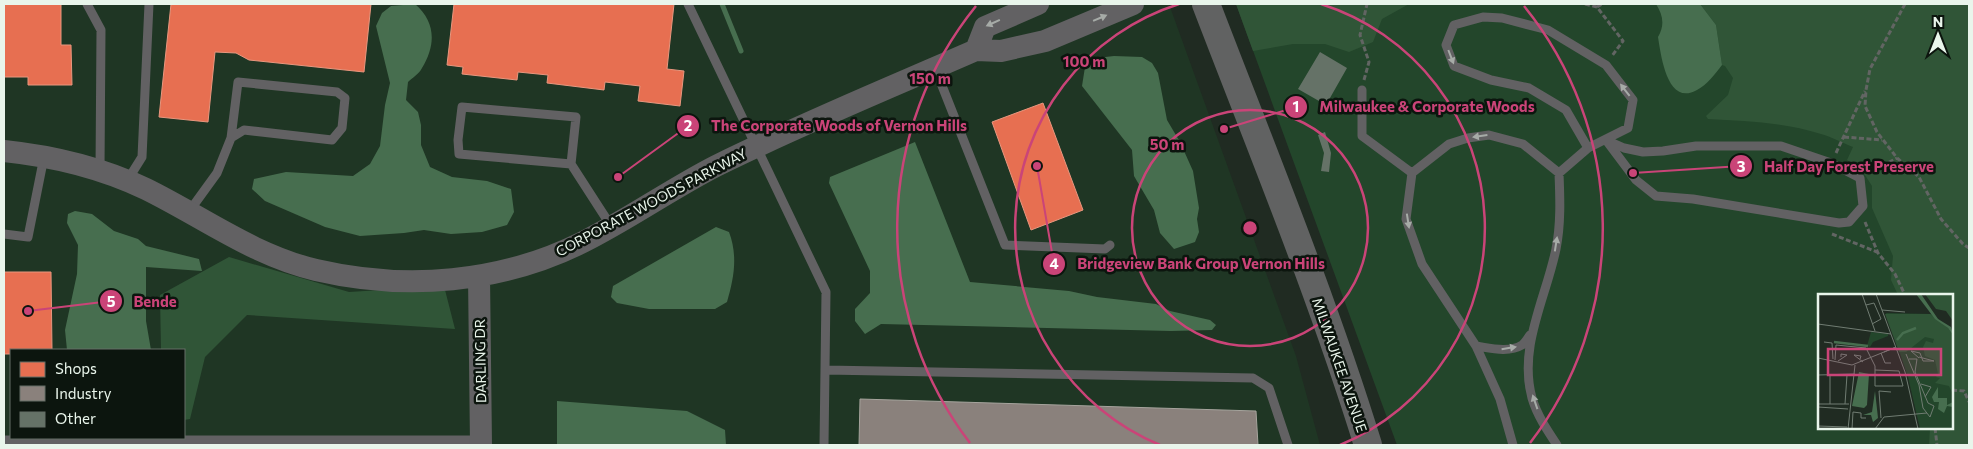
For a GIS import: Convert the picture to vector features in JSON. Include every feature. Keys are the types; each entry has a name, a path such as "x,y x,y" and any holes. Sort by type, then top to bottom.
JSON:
{"main road":[{"name":"MILWAUKEE AVENUE","path":"1206,4 1284,206 1368,445"}],"street":[{"path":"976,50 985,27 1038,4"},
{"name":"CORPORATE WOODS PARKWAY","path":"4,151 44,157 100,172 144,188 223,233 271,256 316,270 367,280 392,282 430,282 479,276 506,270 554,255 611,226 670,190 756,147 976,50 1001,51 1045,41 1134,4"},
{"name":"DARLING DR","path":"479,276 481,442"}],"lane":[{"path":"87,4 101,30 100,172"},
{"path":"127,182 142,157 149,4"},
{"path":"688,4 826,292 824,445"},
{"path":"1559,173 1588,148 1628,128 1633,100 1606,65 1548,30 1502,18 1482,17 1454,25 1446,45 1454,66 1491,80 1529,88 1566,110 1588,148"},
{"path":"935,68 1004,245 1105,249 1110,245"},
{"path":"188,213 217,173 231,138 238,82 337,92 345,98 342,128 332,140 244,130 231,138"},
{"path":"1362,90 1362,136 1412,173"},
{"path":"571,164 459,154 458,140 462,107 576,117 571,164 611,226"},
{"path":"1513,445 1500,399 1476,346 1422,264 1406,219 1412,173 1449,144 1489,134 1523,144 1559,173 1560,212 1556,249 1529,349 1528,372 1532,398 1542,422 1557,445"},
{"path":"1606,140 1624,148 1644,152 1696,146 1781,146 1831,163 1860,178 1863,206 1849,222 1839,223 1693,199 1656,196 1636,180 1606,140"},
{"path":"4,234 28,237 44,157"},
{"path":"1476,346 1509,349 1523,345 1534,329"},
{"path":"826,370 1253,378 1269,388 1288,445"},
{"path":"4,440 47,443 481,442"}],"path":[{"path":"1362,90 1369,62 1360,35 1367,4"},
{"path":"1585,4 1597,7 1623,42 1606,65"},
{"path":"1597,7 1602,4"},
{"path":"1905,4 1870,70 1866,90 1866,106 1882,140 1897,158 1919,177 1940,218 1963,244 1969,248"},
{"path":"1831,163 1866,90"},
{"path":"1844,137 1882,140"},
{"path":"1860,178 1897,158"},
{"path":"1860,211 1878,252 1895,274 1905,294"},
{"path":"1808,219 1835,236 1878,252"},
{"path":"1953,390 1964,391 1969,402"},
{"path":"1935,429 1937,445"}],"shaded area":[{"path":"4,4 1169,4 1296,356 1320,445 4,445"},
{"path":"415,4 427,18 432,34 427,59 422,68 408,82 406,100 418,112 421,125 421,145 430,167 452,177 487,181 511,189 514,212 507,225 482,232 451,234 424,230 360,236 325,227 265,201 252,189 254,179 286,172 353,176 370,164 380,146 390,83 376,26 382,13 391,6"},
{"path":"1236,4 1969,4 1969,445 1397,445"},
{"path":"1236,4 1409,4 1382,19 1373,42 1349,52 1325,44 1293,44 1253,51"},
{"path":"1656,4 1700,4 1716,25 1722,65 1714,76 1701,88 1687,93 1679,91 1667,77 1658,37 1662,28 1662,20"},
{"path":"1700,4 1969,4 1969,445 1929,445 1930,429 1953,429 1953,294 1898,294 1891,280 1893,256 1872,208 1872,186 1863,172 1847,160 1853,147 1825,135 1793,127 1708,119 1706,116 1728,95 1733,78 1725,66 1722,65 1716,25"},
{"path":"1114,56 1142,57 1152,63 1158,73 1167,120 1180,142 1193,171 1199,208 1197,219 1199,232 1195,242 1174,249 1160,233 1154,210 1134,176 1132,150 1082,86 1085,67 1097,58"},
{"path":"915,142 970,282 1069,291 1097,297 1156,304 1170,311 1210,320 1216,325 1212,330 1171,331 881,324 865,334 855,321 855,309 870,293 870,271 829,183 830,177"},
{"path":"75,211 92,214 114,231 138,239 146,246 199,259 202,271 146,267 146,321 151,349 67,349 65,330 77,274 78,245 67,223 68,214"},
{"path":"716,227 729,232 732,241 734,258 733,276 727,302 715,309 649,309 617,303 611,297 613,286"},
{"path":"229,257 349,292 444,286 455,329 247,315 205,357 190,419 185,420 185,349 161,349 160,295"},
{"path":"557,401 687,411 725,430 726,445 557,445"}],"building: Shops":[{"path":"4,4 61,4 61,45 71,45 72,85 28,85 28,77 4,77"},
{"path":"171,4 371,4 364,72 249,60 236,53 215,52 208,122 159,117"},
{"path":"454,4 674,4 667,69 684,71 680,106 638,101 640,86 605,82 604,90 547,83 548,75 518,72 517,80 462,74 463,67 447,65"},
{"path":"1043,103 1083,210 1031,230 992,122"},
{"path":"4,272 51,272 52,349 10,349 10,354 4,354"}],"building: Industry":[{"path":"860,399 1256,411 1258,445 859,445"}],"building: Other":[{"path":"1320,52 1347,68 1326,105 1298,89"},
{"path":"1325,132 1331,153 1329,172 1321,171 1324,153 1318,135"}],"waterway":[{"path":"722,4 741,51"}],"place":[{"name":"Milwaukee & Corporate Woods","path":"1224,129"},
{"name":"Bridgeview Bank Group Vernon Hills","path":"1037,166"},
{"name":"Half Day Forest Preserve","path":"1633,173"},
{"name":"The Corporate Woods of Vernon Hills","path":"618,177"},
{"name":"Bende","path":"28,311"}]}
